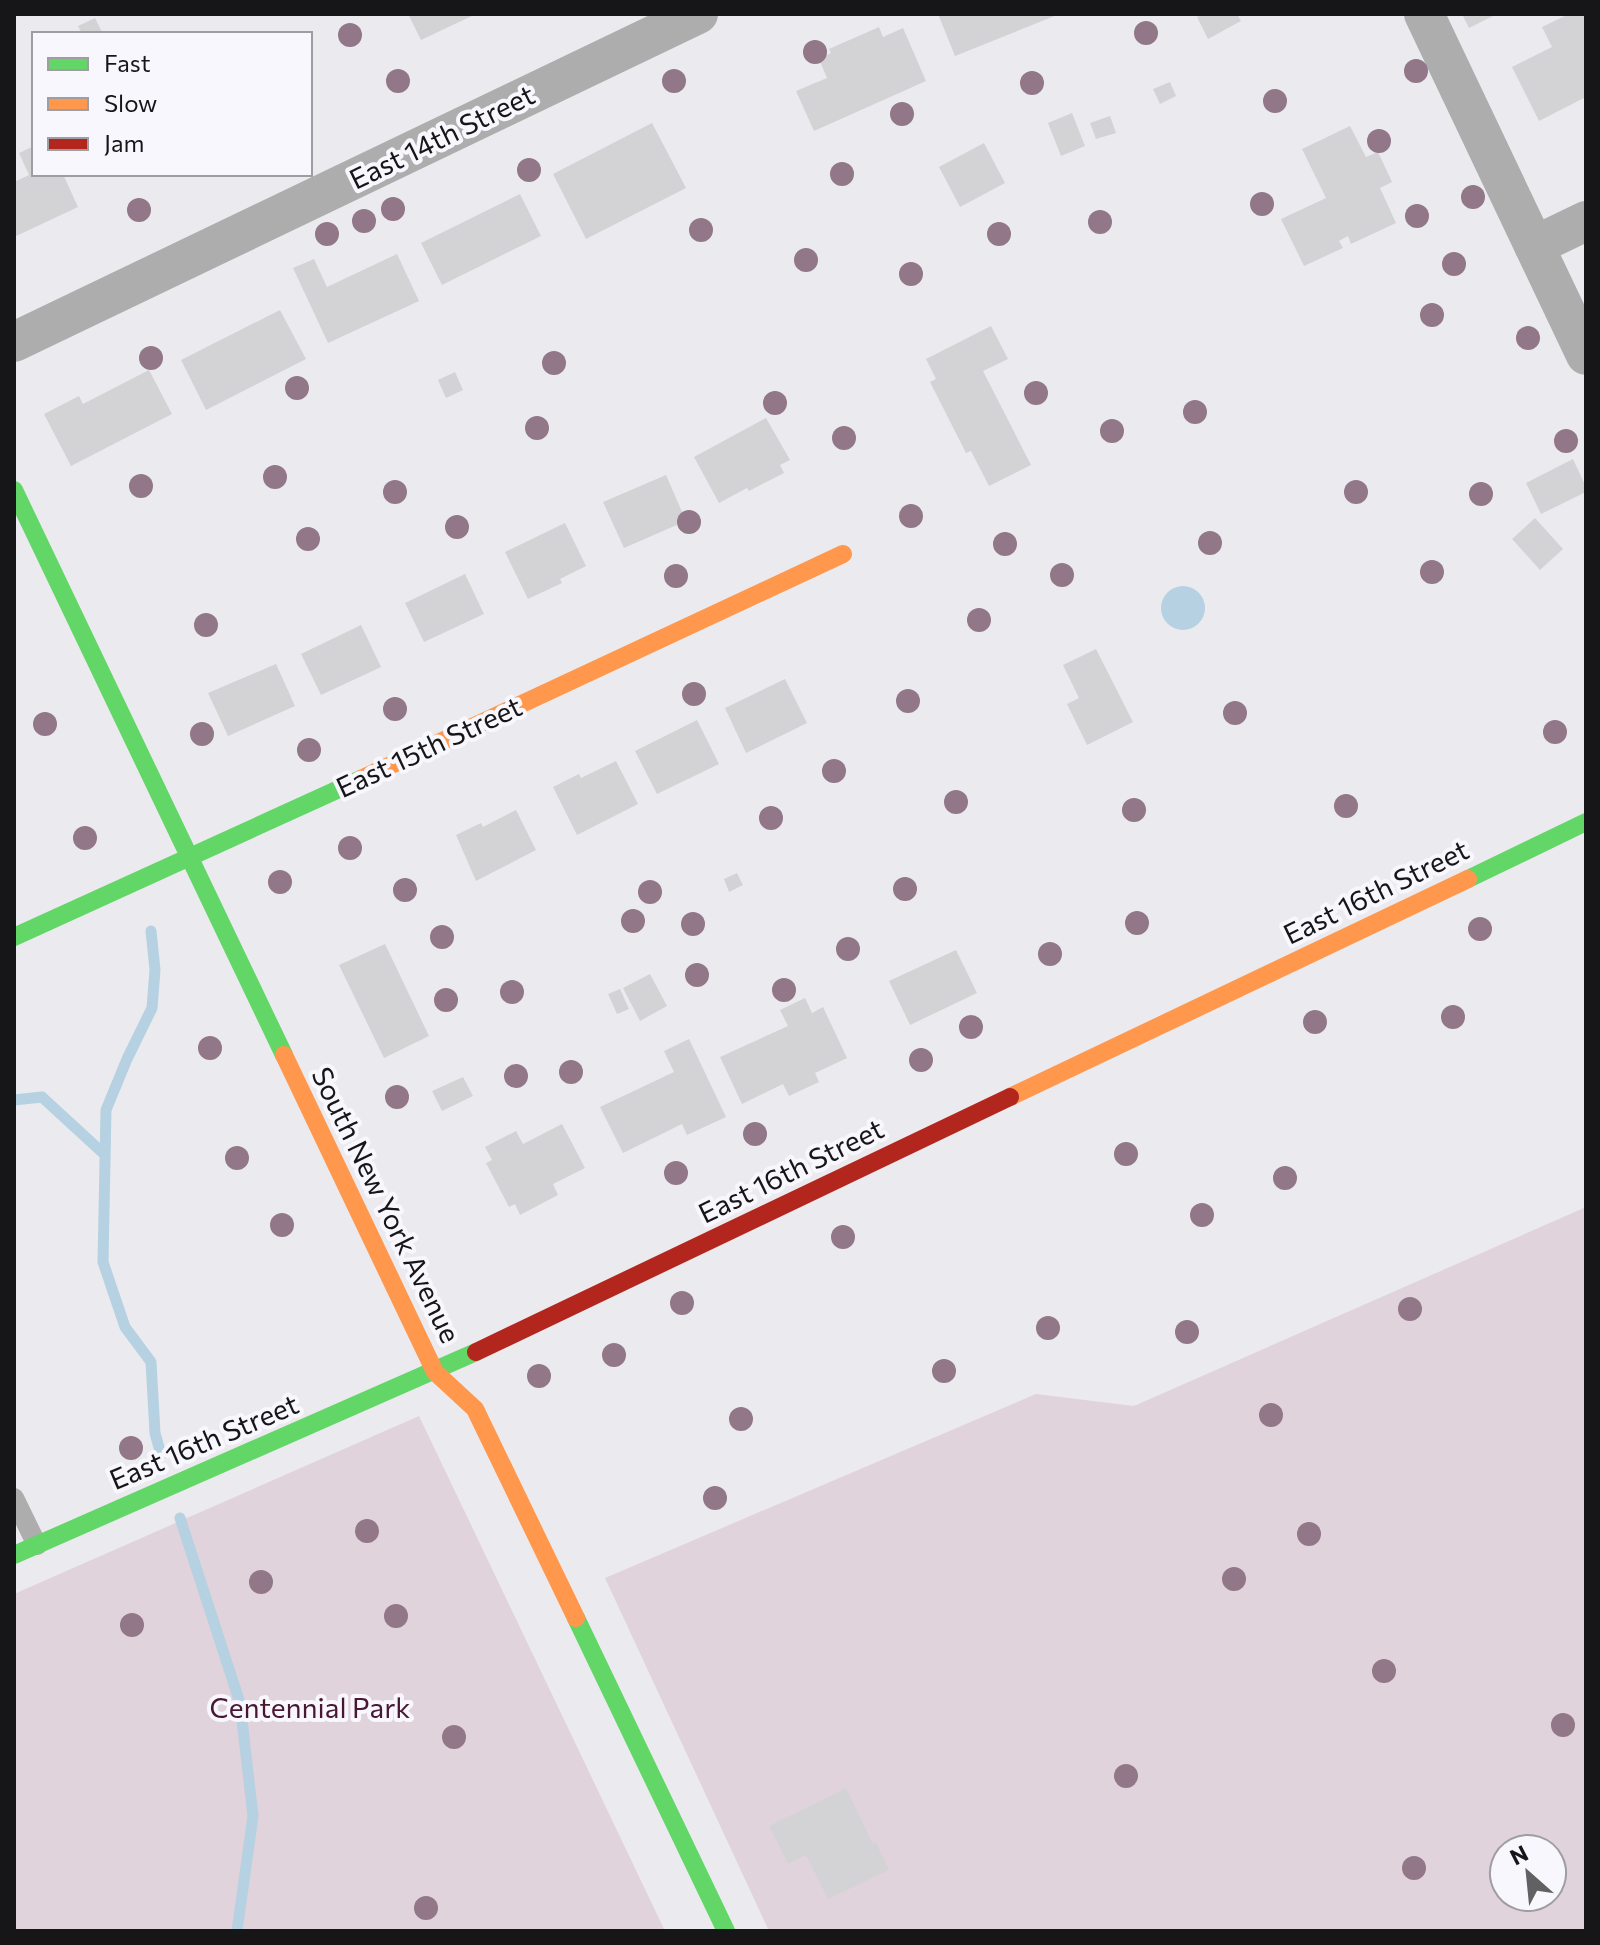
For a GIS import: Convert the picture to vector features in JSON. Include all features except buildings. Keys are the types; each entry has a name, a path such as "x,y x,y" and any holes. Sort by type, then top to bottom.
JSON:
{"street":[{"name":"East 14th Street","path":"14,342 698,14"},
{"path":"1424,14 1586,355"},
{"path":"1534,246 1586,221"},
{"name":"South New York Avenue","path":"14,490 435,1372 475,1409 726,1931"},
{"name":"East 15th Street","path":"14,937 189,859 843,554"},
{"name":"East 16th Street","path":"14,1555 435,1372 1586,822"}],"lane":[{"path":"14,1498 37,1545"}],"green space":[{"path":"1586,1207 1586,1931 769,1931 605,1578 1036,1394 1134,1406"},
{"name":"Centennial Park","path":"419,1416 665,1931 14,1931 14,1594"}],"water":[{"path":"1183,586 1199,592 1205,608 1199,624 1183,630 1167,624 1161,608 1167,592"}],"waterway":[{"path":"151,931 155,970 152,1008 106,1110 103,1262 125,1327 151,1362 155,1433 161,1455"},
{"path":"14,1100 42,1097 104,1154"},
{"path":"180,1518 240,1703 253,1816 237,1931"}],"traffic: fast":[{"path":"14,490 284,1055"},
{"path":"14,937 361,779"},
{"path":"1468,879 1586,822"},
{"path":"14,1555 476,1352"},
{"path":"576,1618 726,1931"}],"traffic: slow":[{"path":"361,779 843,554"},
{"path":"1010,1097 1468,879"},
{"path":"284,1055 435,1372 475,1409 576,1618"}],"traffic: jam":[{"path":"476,1352 1010,1097"}]}
